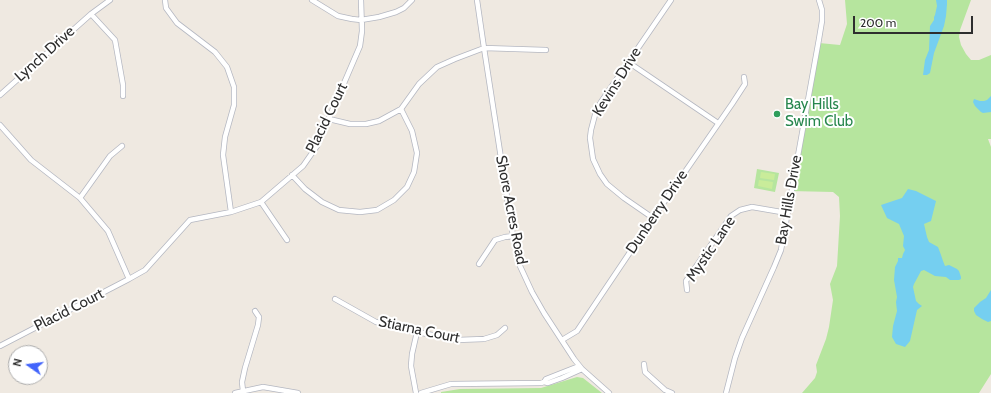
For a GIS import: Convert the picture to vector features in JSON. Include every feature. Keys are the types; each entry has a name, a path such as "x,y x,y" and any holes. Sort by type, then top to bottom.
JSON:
{"street":[{"name":"Lynch Drive","path":"0,95 90,14 110,0"},
{"path":"165,0 166,8 177,23 214,52 228,67 234,86 234,105 224,137 223,155 231,212"},
{"path":"312,0 338,16 348,19 361,20 380,17 396,12 404,8 412,0"},
{"name":"Placid Court","path":"0,346 145,270 190,220 231,212 261,202 303,166 317,146 360,46 362,31 361,0"},
{"name":"Shore Acres Road","path":"477,0 513,236 520,266 544,313 581,368 609,393"},
{"name":"Kevins Drive","path":"653,218 607,184 597,169 593,159 591,130 596,111 601,102 671,0"},
{"name":"Bay Hills Drive","path":"726,393 740,343 781,250 822,21 822,10 819,0"},
{"path":"90,14 115,40 123,84 122,96"},
{"path":"329,119 350,124 366,124 379,121 401,109 420,84 437,67 484,48 546,50"},
{"path":"628,62 718,123"},
{"name":"Dunberry Drive","path":"562,340 577,331 744,84 744,77"},
{"path":"292,175 305,189 322,202 339,210 360,212 377,210 394,200 407,187 414,172 417,152 412,131 401,109"},
{"path":"0,125 31,160 80,198 108,231 129,279"},
{"path":"80,198 110,156 122,146"},
{"path":"261,202 287,240"},
{"name":"Mystic Lane","path":"687,290 686,281 731,216 740,210 752,207 787,213"},
{"path":"479,264 496,240 513,236"},
{"name":"Stiarna Court","path":"335,299 376,322 457,340 484,339 497,335 505,328"},
{"path":"243,391 242,382 245,368 258,325 259,317 255,311"},
{"path":"416,332 411,366 416,393"},
{"path":"644,364 645,372 665,390 672,393"},
{"path":"421,393 451,384 548,383 562,378 581,368"},
{"path":"235,393 263,387 298,393"}],"green space":[{"path":"845,0 971,0 960,30 959,37 961,45 971,60 979,60 991,55 991,139 988,139 991,147 991,374 979,393 802,393 815,378 817,372 816,365 829,327 833,300 830,284 837,266 840,216 839,197 833,192 790,191 803,140 819,43 840,45 847,24"},
{"path":"757,169 779,173 775,192 754,188"},
{"path":"761,172 775,174 774,180 760,178"},
{"path":"759,180 773,182 772,189 758,186"},
{"path":"577,377 583,378 602,393 441,393 460,389 541,388"}],"water":[{"path":"936,0 947,0 946,16 934,53 930,73 923,75 925,60 929,50 930,26 934,20 937,6"},
{"path":"991,96 991,112 981,112 973,102 974,99 980,101 987,100"},
{"path":"908,189 916,191 936,201 931,221 924,224 927,237 929,242 938,247 945,266 949,265 957,269 961,279 950,280 946,277 935,276 924,270 921,271 913,287 916,301 922,306 917,310 910,341 905,347 896,344 892,337 897,311 897,297 894,280 895,267 898,258 902,258 905,250 903,246 904,236 899,224 887,218 881,205 902,198"},
{"path":"991,290 991,321 988,322 976,315 974,308 986,298"}],"place":[{"name":"Bay Hills Swim Club","path":"777,114"}]}
